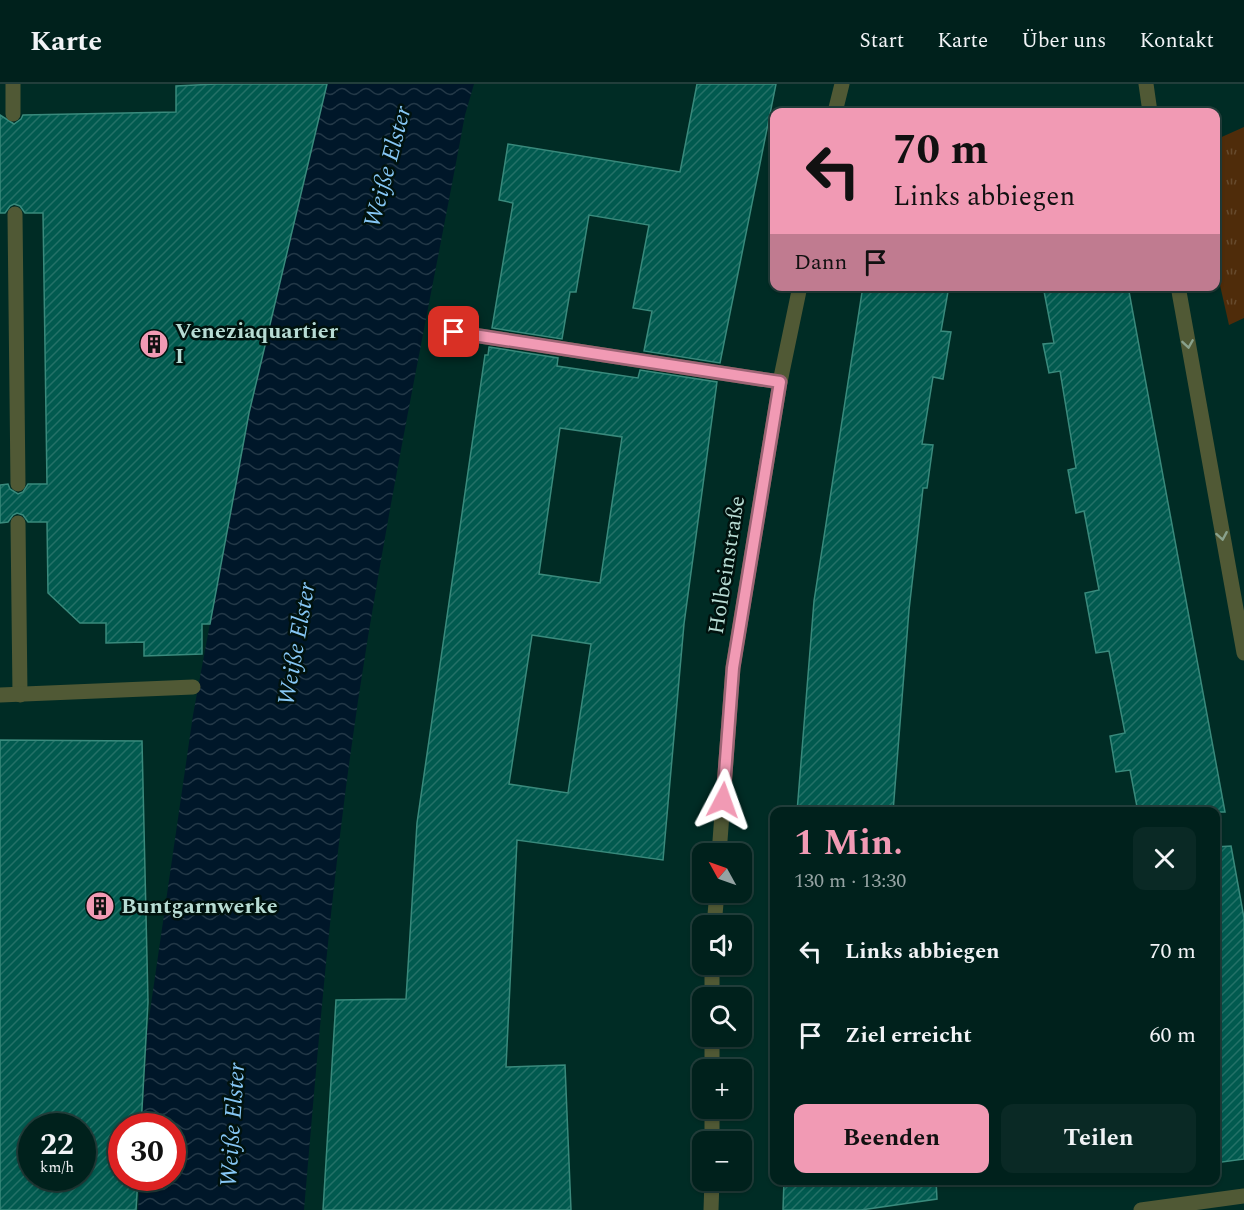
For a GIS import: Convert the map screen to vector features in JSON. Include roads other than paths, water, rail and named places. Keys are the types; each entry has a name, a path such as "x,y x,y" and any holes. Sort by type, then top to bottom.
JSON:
{"street":[{"path":"13,84 13,114"},
{"path":"836,108 842,84"},
{"path":"1146,84 1149,108"},
{"path":"15,214 18,484"},
{"name":"Holbeinstraße","path":"720,843 733,668 780,382 799,291"},
{"path":"1179,291 1244,653"},
{"path":"454,332 780,382"},
{"path":"18,523 20,695"},
{"path":"0,695 192,687"},
{"path":"711,1210 712,1191"},
{"path":"1141,1210 1244,1196"}],"water":[{"name":"Weiße Elster","path":"327,84 474,84 465,115 400,454 357,710 322,1002 304,1210 138,1210 139,1191 186,1191 186,1113 143,1113 147,1032 193,715 249,413"}],"place":[{"name":"Veneziaquartier I","path":"154,344"},
{"name":"Buntgarnwerke","path":"100,906"}]}
